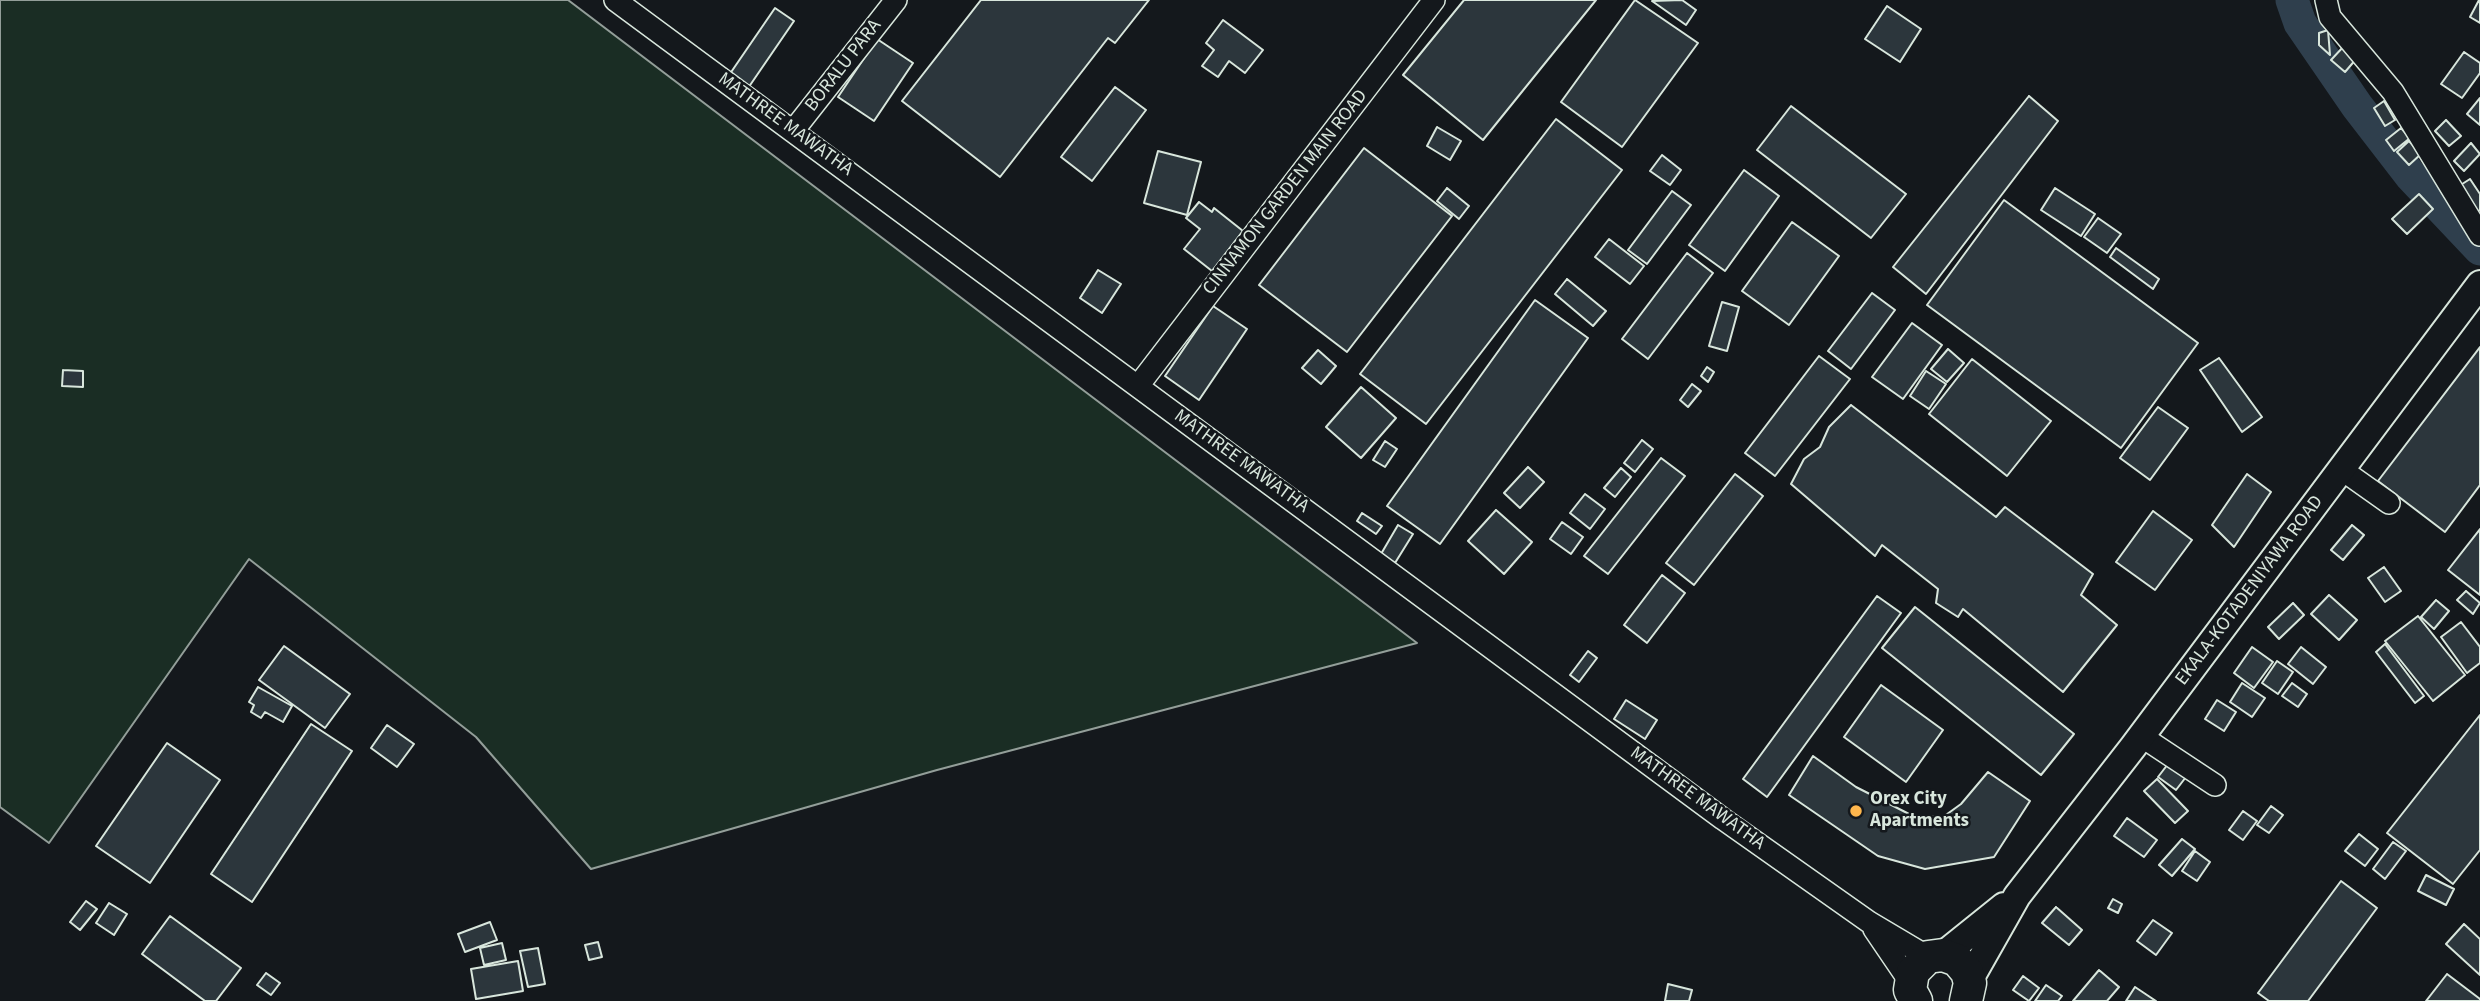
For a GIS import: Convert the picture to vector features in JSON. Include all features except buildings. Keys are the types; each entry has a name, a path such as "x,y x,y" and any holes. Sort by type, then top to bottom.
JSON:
{"highway":[{"path":"1917,981 1957,960 1974,991"}],"main road":[{"name":"EKALA-KOTADENIYAWA ROAD","path":"1917,981 2017,896 2141,736 2480,284"},
{"name":"EKALA-KOTADENIYAWA ROAD","path":"1974,991 2017,896"}],"street":[{"name":"MATHREE MAWATHA","path":"615,0 1723,819 1869,922 1917,981"},
{"name":"BORALU PARA","path":"793,131 896,0"},
{"name":"CINNAMON GARDEN MAIN ROAD","path":"1138,386 1434,0"},
{"path":"2326,0 2330,17 2393,92 2480,235"},
{"path":"2341,469 2389,503"},
{"path":"2141,736 2215,785"},
{"path":"1869,922 1917,981"}],"green space":[{"path":"0,0 568,0 1417,643 937,770 591,869 476,737 249,559 49,843 0,807"}],"waterway":[{"path":"2292,0 2300,23 2357,106 2411,176 2480,249"}],"place":[{"name":"Orex City Apartments","path":"1856,811"}]}
